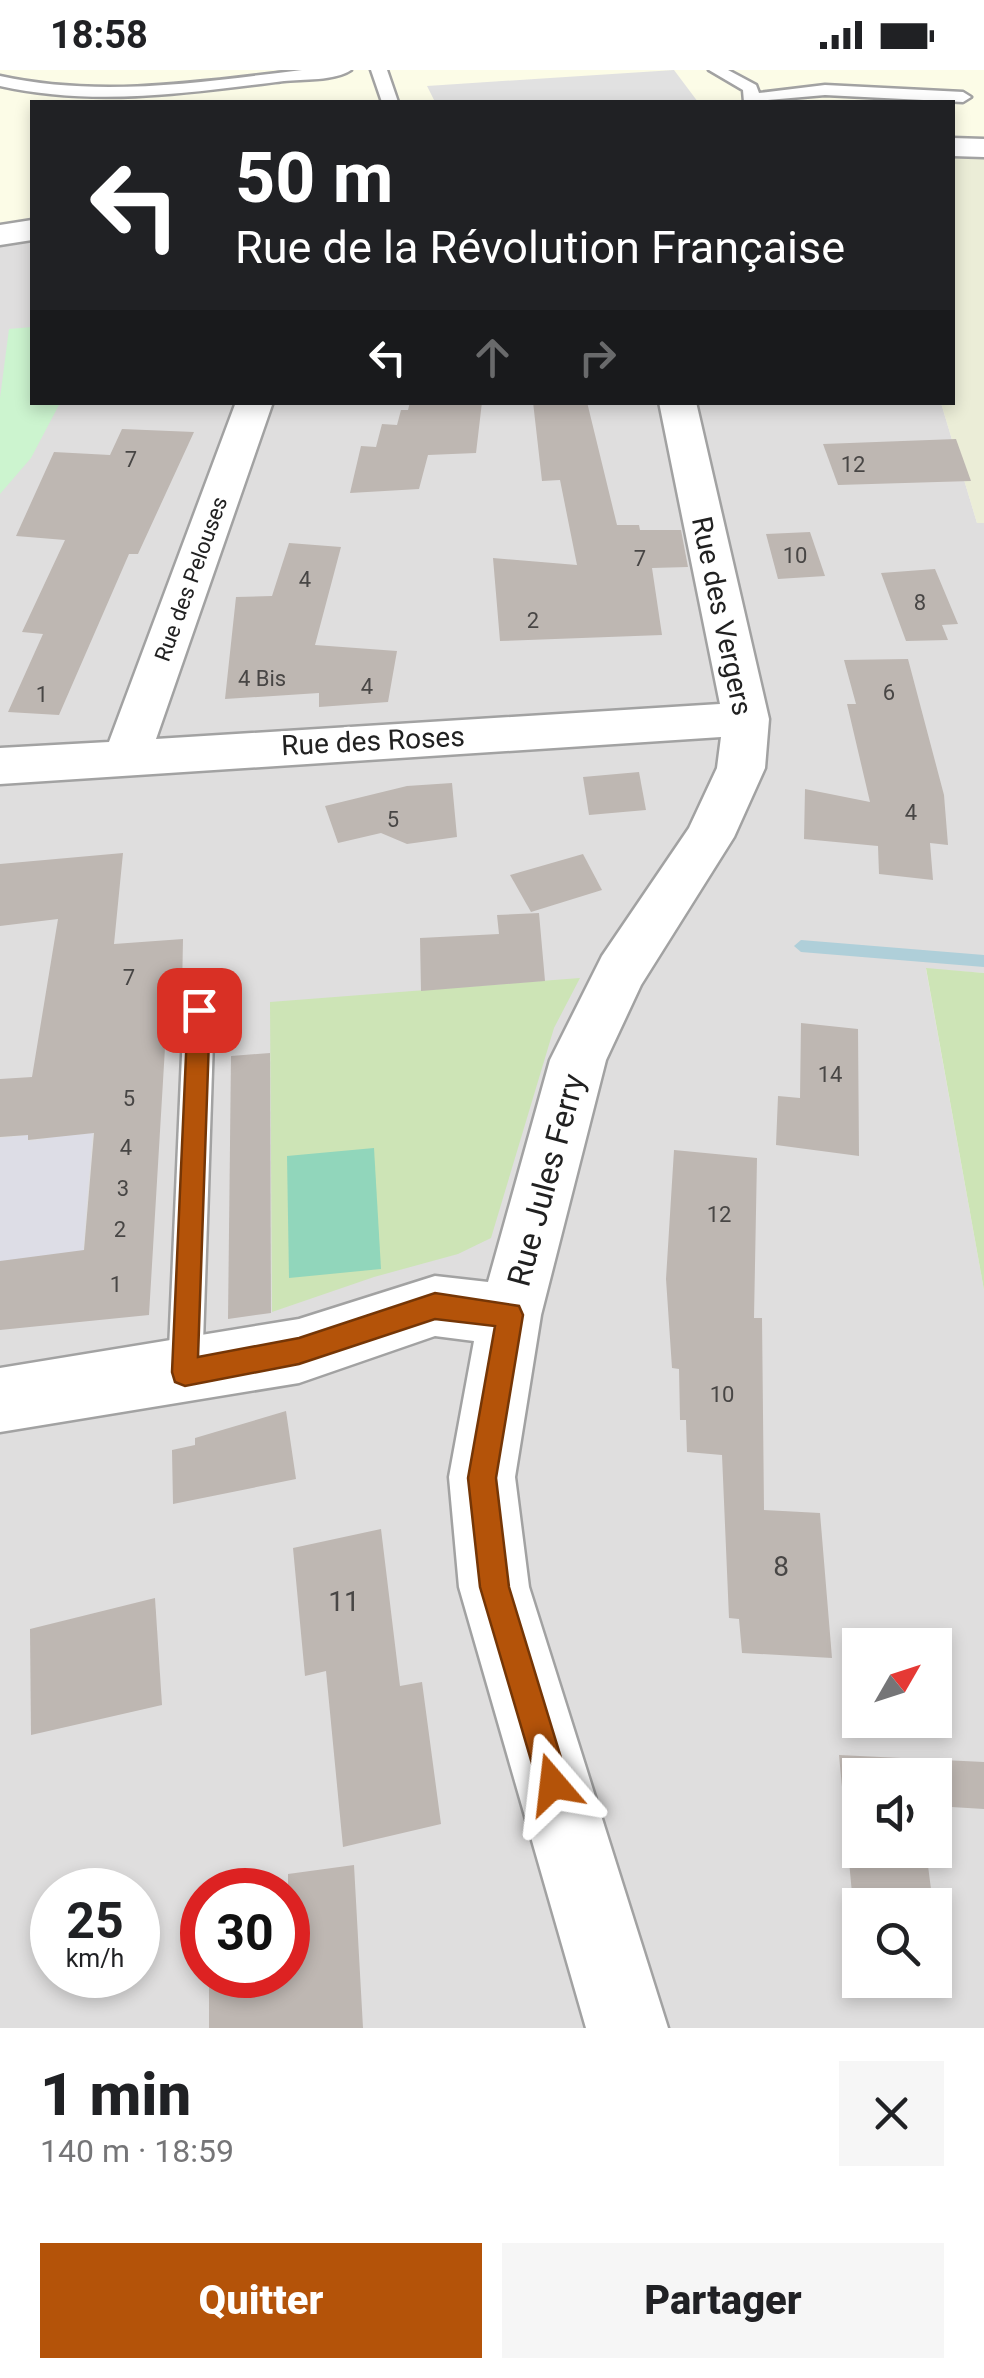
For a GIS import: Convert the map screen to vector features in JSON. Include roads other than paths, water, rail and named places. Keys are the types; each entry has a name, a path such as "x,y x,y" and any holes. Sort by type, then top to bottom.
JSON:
{"street":[{"path":"955,148 984,148"},
{"path":"0,235 30,230"},
{"name":"Rue des Pelouses","path":"127,756 254,405"},
{"name":"Rue des Vergers","path":"617,978 709,837 741,768 746,719 678,405"},
{"name":"Rue des Roses","path":"0,766 746,719"},
{"name":"Rue Jules Ferry","path":"617,978 578,1060 510,1315 482,1478 494,1587 627,2028"},
{"path":"0,1400 299,1351 435,1306 510,1315"}],"lane":[{"path":"5,86 111,91 343,70"},
{"path":"379,70 389,100"},
{"path":"717,70 751,96 847,91 963,97"},
{"path":"739,70 751,96"},
{"path":"839,70 847,91"},
{"path":"185,1372 199,1010"}],"waterway":[{"path":"801,946 984,961"}]}
